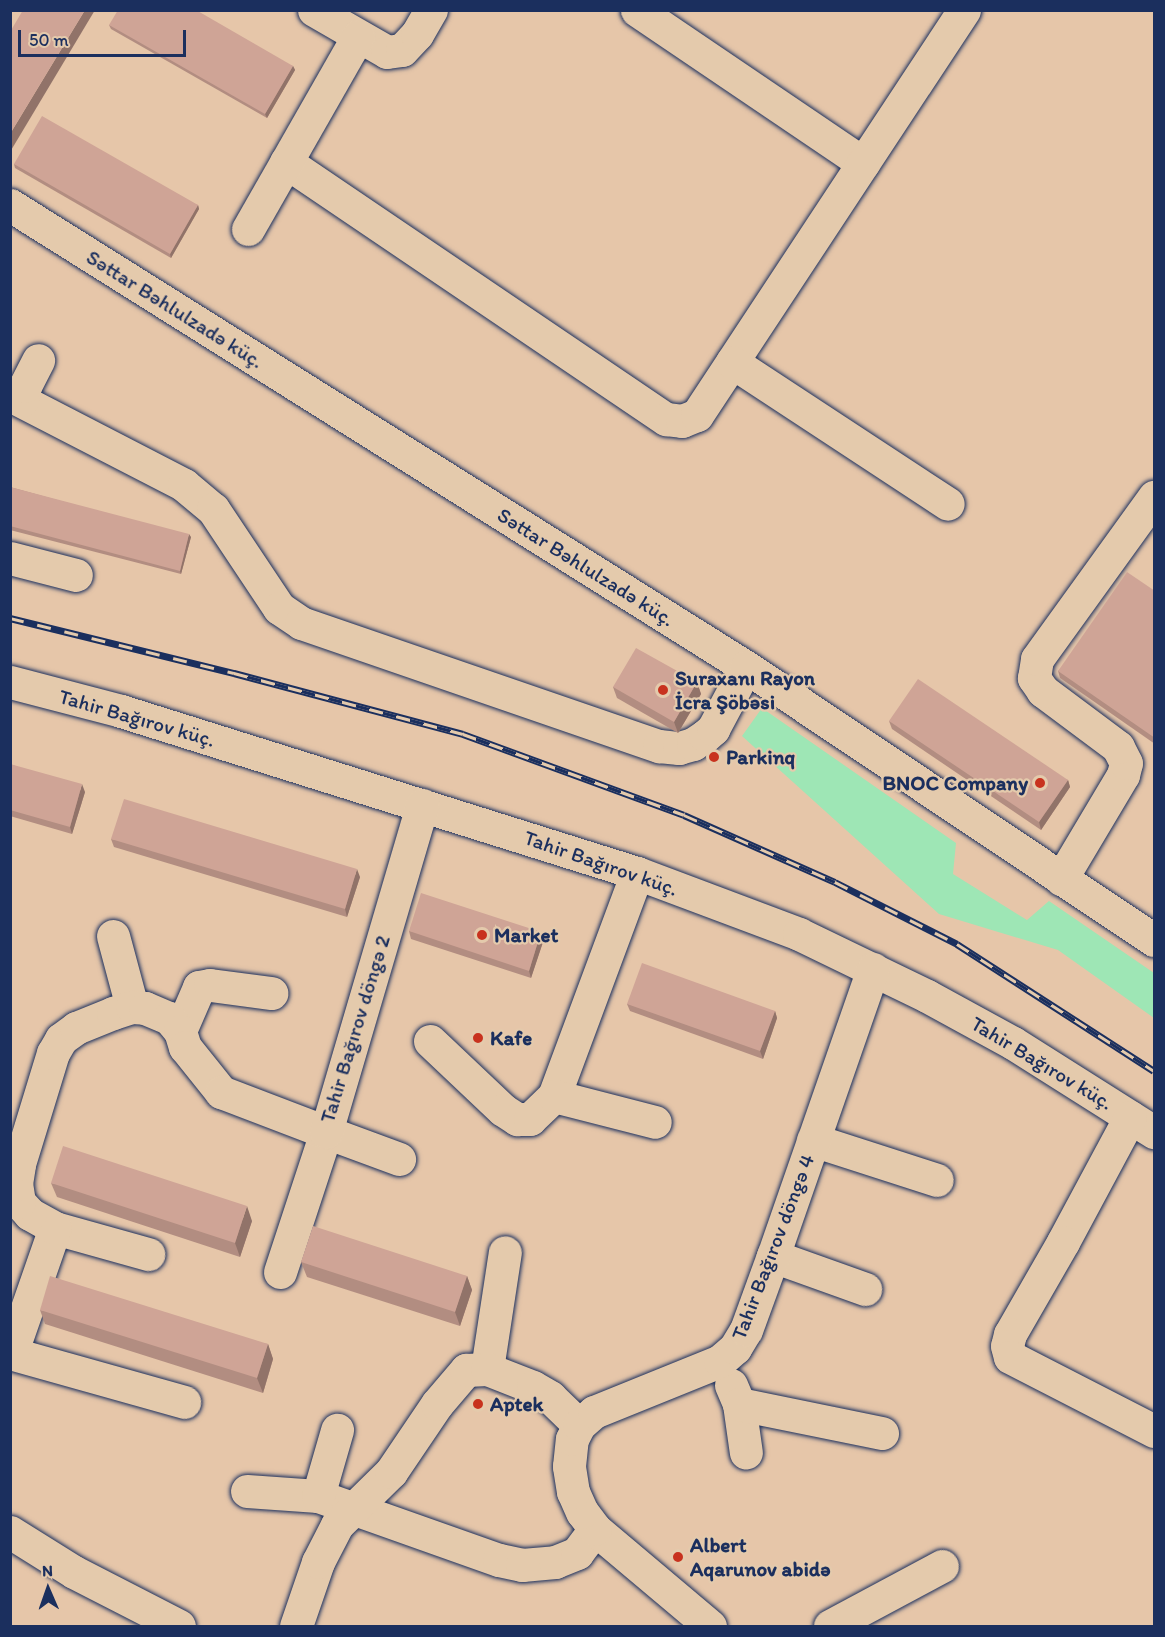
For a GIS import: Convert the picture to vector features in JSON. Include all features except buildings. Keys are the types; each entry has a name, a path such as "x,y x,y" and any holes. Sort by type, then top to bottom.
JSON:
{"street":[{"path":"314,10 387,52 402,50 417,34 431,10"},
{"path":"637,10 863,163"},
{"path":"286,162 666,419 682,421 697,416 964,10"},
{"path":"248,229 358,36"},
{"name":"Səttar Bəhlulzadə küç.","path":"10,206 746,667 1155,940"},
{"path":"38,360 16,398 184,484 213,509 279,608 301,624 659,746 679,748 693,744 713,729 746,667"},
{"path":"732,362 948,504"},
{"path":"1061,879 1124,775 1126,764 1118,747 1043,691 1034,678 1037,659 1155,497"},
{"path":"10,558 76,575"},
{"name":"Tahir Bağırov küç.","path":"10,682 121,711 637,873 799,934 873,969 1013,1043 1142,1125"},
{"name":"Tahir Bağırov döngə 2","path":"132,1007 145,1008 168,1018 180,1031 185,1047 221,1092 326,1132 422,805"},
{"path":"430,1041 503,1110 517,1119 530,1119 554,1096 637,873"},
{"path":"113,936 132,1007 76,1028 61,1039 53,1053 19,1164 16,1184 19,1202 30,1214 55,1228 148,1254"},
{"name":"Tahir Bağırov döngə 4","path":"579,1425 594,1412 609,1404 720,1361 735,1348 746,1330 773,1256 873,969"},
{"path":"180,1031 199,987 210,985 271,993"},
{"path":"554,1096 655,1122"},
{"path":"1142,1125 1010,1334 1007,1346 1010,1357 1155,1431"},
{"path":"280,1272 326,1132 399,1159"},
{"path":"813,1140 937,1180"},
{"path":"55,1228 11,1354 184,1402"},
{"path":"487,1370 505,1252"},
{"path":"773,1256 865,1289"},
{"path":"720,1361 739,1404 746,1453"},
{"path":"296,1626 324,1548 337,1525 353,1506 391,1472 437,1404 466,1370 487,1370 511,1377 550,1397 579,1425 572,1439 570,1450 573,1492 582,1512 595,1529 710,1626"},
{"path":"739,1404 882,1433"},
{"path":"318,1496 337,1430"},
{"path":"247,1491 318,1496 353,1506 499,1560 522,1565 555,1562 577,1553 595,1529"},
{"path":"10,1532 74,1572 176,1626"},
{"path":"830,1626 942,1566"}],"green space":[{"path":"762,708 956,843 953,874 1027,920 1049,901 1154,973 1154,1018 1058,950 939,914 742,736"}],"railway":[{"path":"10,618 234,673 463,734 684,815 835,882 957,944 1154,1071"}],"place":[{"name":"Suraxanı Rayon İcra Şöbəsi","path":"663,690"},
{"name":"Parkinq","path":"714,757"},
{"name":"BNOC Company","path":"1040,783"},
{"name":"Market","path":"482,935"},
{"name":"Kafe","path":"478,1038"},
{"name":"Aptek","path":"478,1404"},
{"name":"Albert Aqarunov abidə","path":"678,1557"}]}
